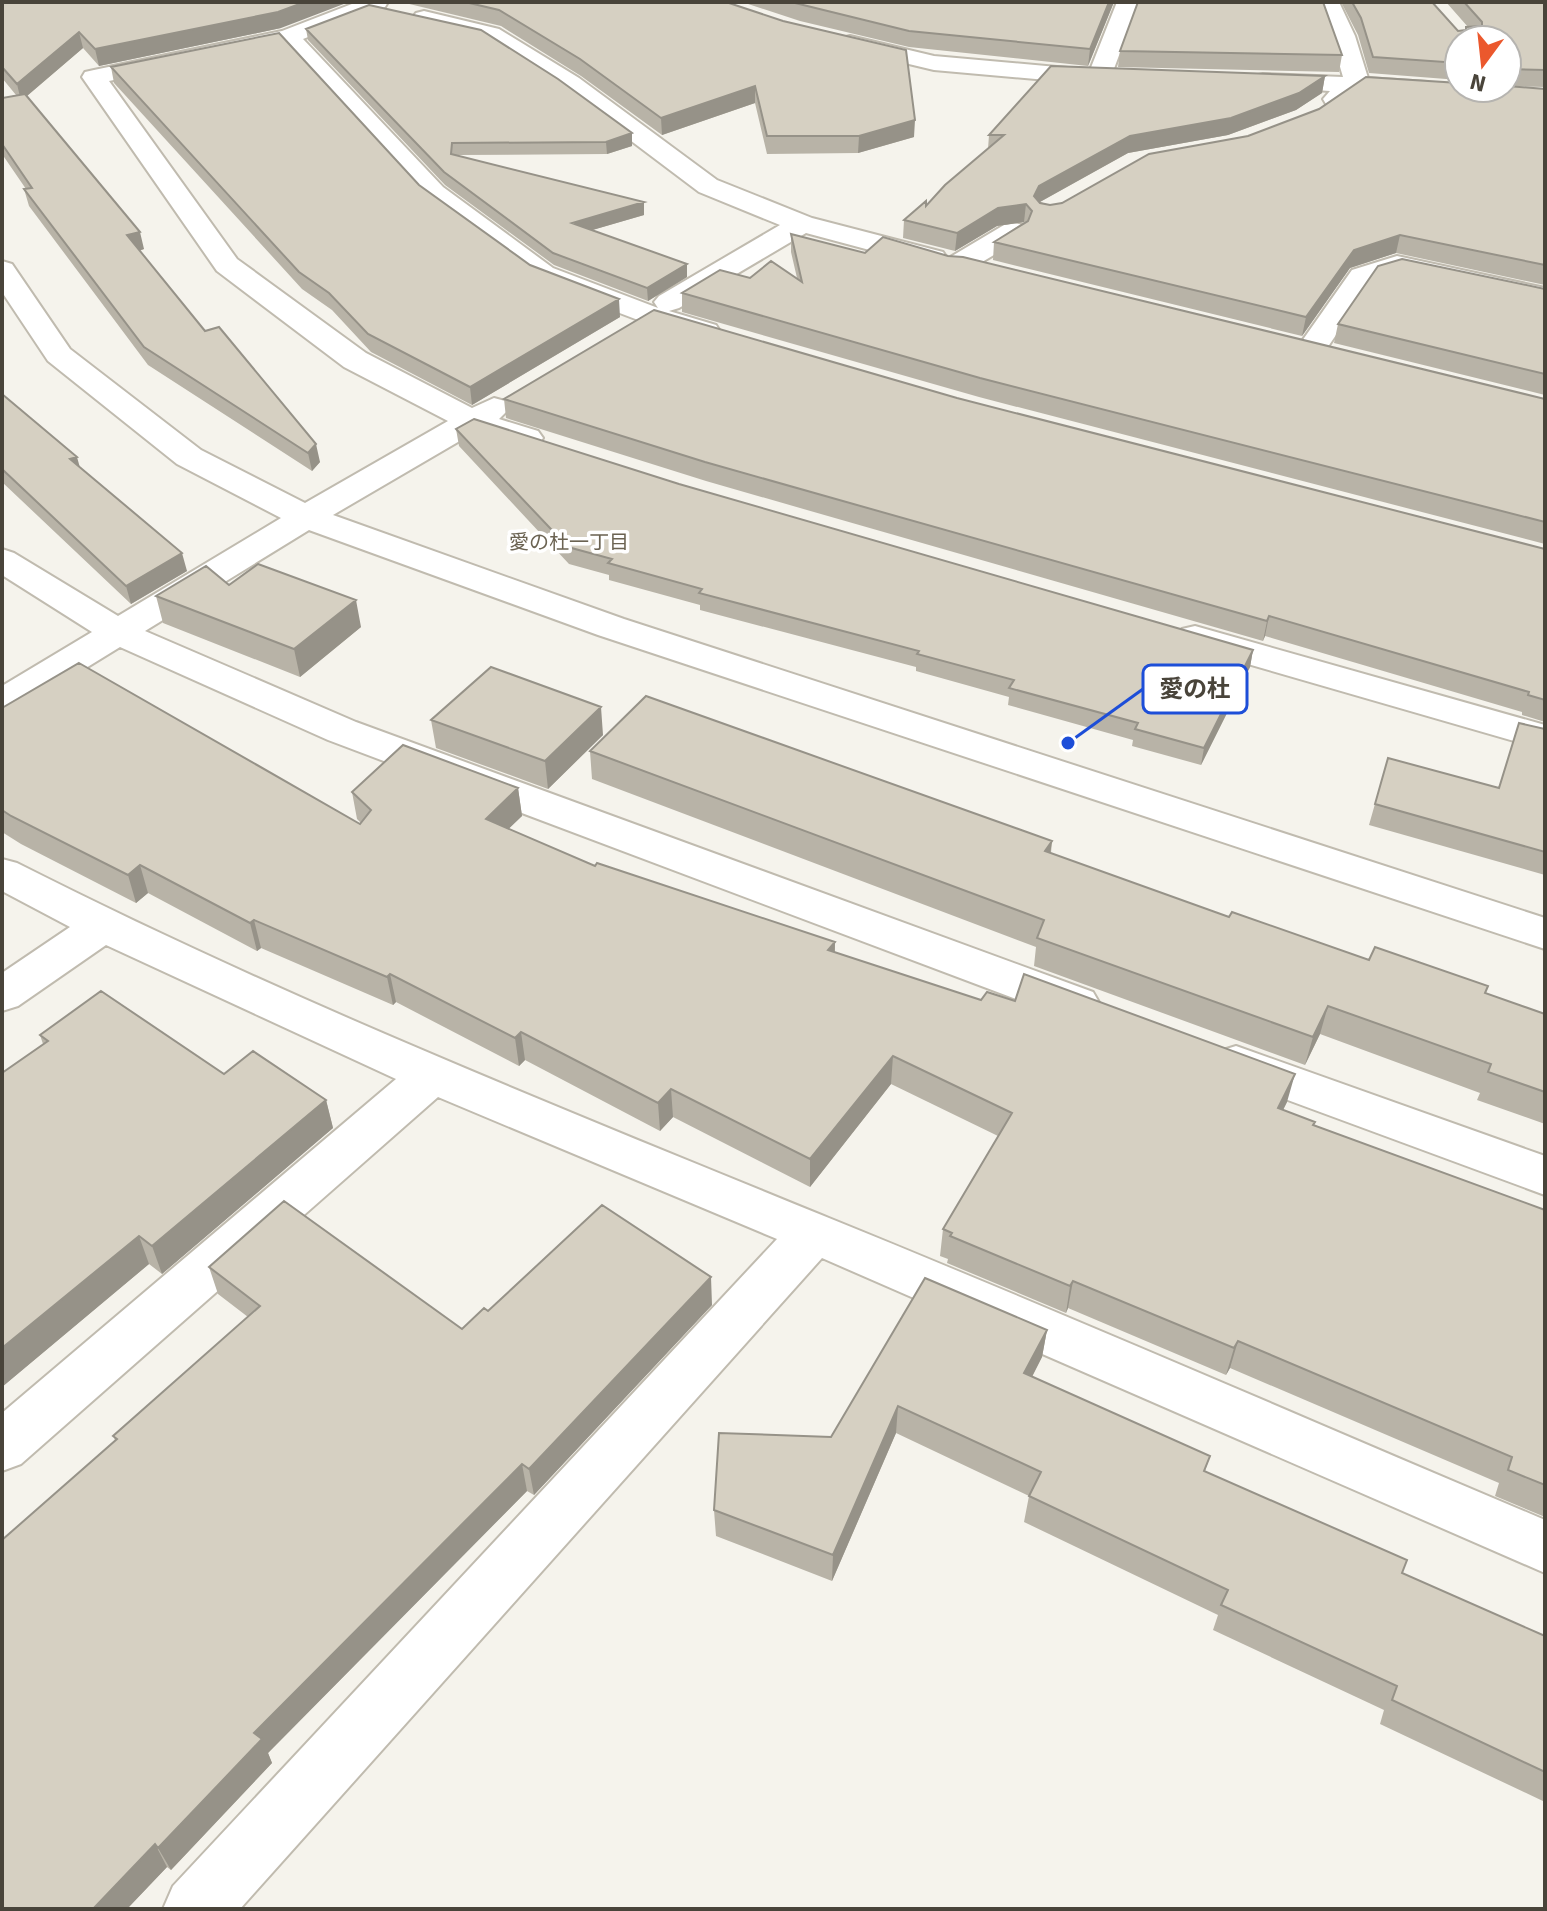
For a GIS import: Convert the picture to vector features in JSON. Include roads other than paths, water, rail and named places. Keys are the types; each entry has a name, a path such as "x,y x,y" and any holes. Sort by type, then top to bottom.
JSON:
{"street":[{"path":"1099,77 1128,2"},
{"path":"1328,2 1343,36 1357,83"},
{"path":"561,449 473,421 355,360 227,265 94,77 288,37 374,4 491,34 570,83 708,186 802,224 996,274"},
{"path":"821,36 934,63 1129,78"},
{"path":"288,37 433,193 543,274 634,323 739,341"},
{"path":"1234,81 1357,83 1443,89"},
{"path":"1317,111 1357,83"},
{"path":"634,323 802,224"},
{"path":"957,265 1014,231"},
{"path":"1310,351 1362,276 1397,265 1545,297"},
{"path":"2,270 59,355 189,457 306,517 611,627 1545,934"},
{"path":"1280,344 1339,358"},
{"path":"2,703 306,517 514,397"},
{"path":"2,560 119,633 342,731 1117,1019"},
{"path":"1161,627 1545,738"},
{"path":"2,873 102,926 432,1075 814,1233 1545,1547"},
{"path":"2,995 102,926"},
{"path":"1206,1052 1545,1176"},
{"path":"2,1447 432,1075"},
{"path":"196,1909 814,1233"}],"place":[{"name":"愛の杜","path":"1068,743"}],"district":[{"name":"愛の杜一丁目","path":"569,542"}]}
